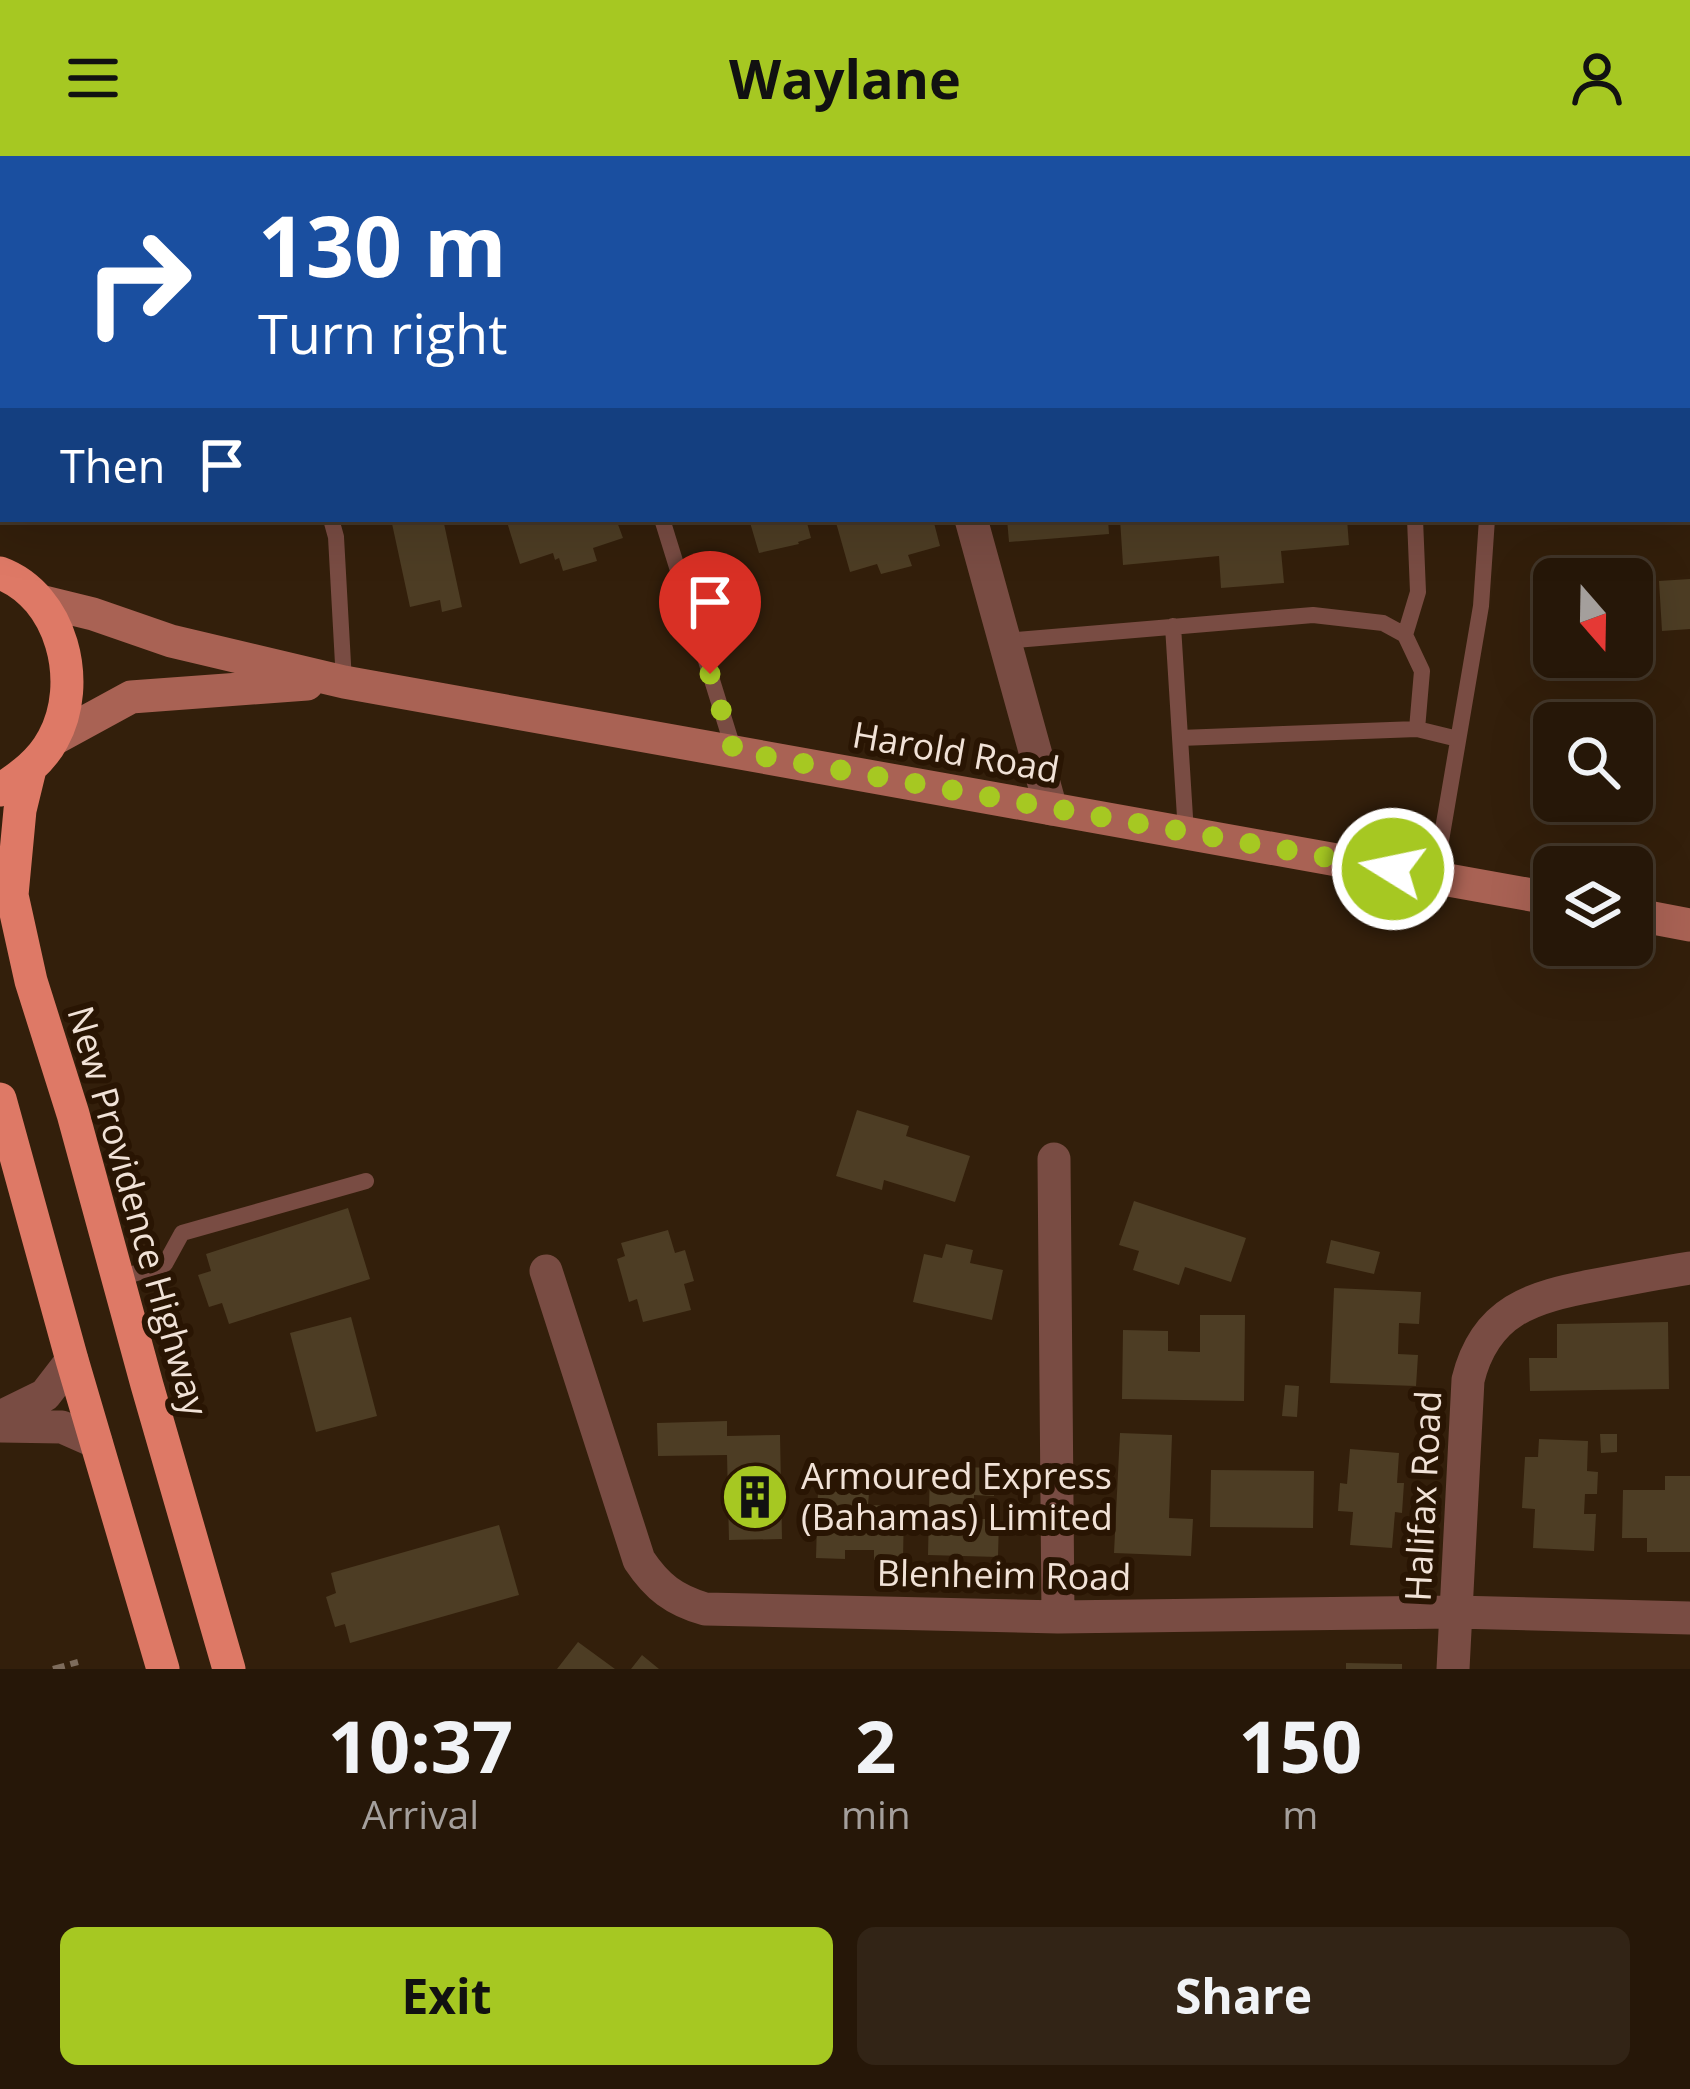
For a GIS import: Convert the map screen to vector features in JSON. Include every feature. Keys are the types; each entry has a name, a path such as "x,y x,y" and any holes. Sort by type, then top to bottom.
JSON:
{"highway":[{"path":"0,573 40,601 60,637 67,672 66,704 54,739 30,769 0,790"},
{"name":"New Providence Highway","path":"30,769 20,810 12,895 31,980 229,1669"},
{"path":"0,1099 163,1669"}],"main road":[{"name":"Harold Road","path":"40,601 171,641 344,682 1533,895"},
{"name":"Harold Road","path":"54,739 131,697 344,682"},
{"path":"1653,918 1690,925"}],"street":[{"path":"972,522 1051,809"},
{"path":"1054,1159 1058,1617"},
{"name":"Halifax Road","path":"1454,1669 1468,1380 1481,1342 1515,1309 1545,1295 1690,1268"},
{"name":"Blenheim Road","path":"546,1271 639,1560 667,1594 705,1610 1058,1617 1455,1612 1690,1618"},
{"path":"0,1422 45,1395 72,1360"},
{"path":"0,1422 62,1427 96,1442"}],"lane":[{"path":"332,522 344,682"},
{"path":"663,522 734,751"},
{"path":"1405,635 1418,592 1415,522"},
{"path":"1435,876 1480,606 1487,522"},
{"path":"1004,641 1313,615 1383,623 1405,635 1422,671 1417,729"},
{"path":"1173,626 1186,833"},
{"path":"1180,738 1417,729 1458,739"},
{"path":"117,1280 165,1264 182,1233 366,1181"}],"path":[{"path":"53,1669 78,1661"}],"building":[{"path":"392,522 444,522 462,607 442,612 440,600 410,607"},
{"path":"507,522 617,522 623,538 593,548 597,561 563,571 553,553 520,564"},
{"path":"750,522 807,522 811,538 759,553"},
{"path":"836,522 934,522 940,546 908,555 912,566 881,574 877,564 850,572"},
{"path":"1007,522 1108,522 1109,534 1009,542"},
{"path":"1120,522 1347,522 1349,545 1281,551 1284,583 1221,588 1219,556 1123,565"},
{"path":"1690,579 1690,629 1662,631 1659,581"},
{"path":"857,1110 909,1126 906,1136 970,1156 955,1202 884,1180 882,1190 836,1176"},
{"path":"1134,1201 1246,1238 1231,1282 1185,1267 1179,1285 1133,1270 1139,1251 1119,1245"},
{"path":"348,1208 370,1279 229,1324 222,1303 209,1307 198,1275 211,1271 206,1254"},
{"path":"668,1230 675,1253 685,1250 694,1281 684,1284 691,1310 643,1322 637,1299 629,1302 617,1259 625,1256 621,1243"},
{"path":"1331,1240 1380,1252 1374,1274 1326,1263"},
{"path":"946,1244 973,1250 970,1263 1003,1270 992,1320 913,1302 924,1254 942,1258"},
{"path":"1334,1288 1421,1292 1419,1324 1399,1323 1398,1354 1418,1355 1416,1386 1330,1383"},
{"path":"1200,1315 1245,1315 1244,1401 1122,1399 1123,1330 1168,1331 1168,1351 1200,1352"},
{"path":"351,1317 377,1416 316,1432 290,1333"},
{"path":"1668,1322 1669,1389 1530,1391 1529,1358 1557,1358 1557,1324"},
{"path":"1285,1385 1299,1386 1297,1417 1282,1416"},
{"name":"Armoured Express (Bahamas) Limited","path":"727,1421 727,1436 780,1435 782,1539 729,1540 727,1455 658,1456 657,1423"},
{"path":"1120,1433 1172,1435 1169,1518 1193,1519 1191,1556 1114,1553"},
{"path":"1600,1434 1617,1434 1617,1452 1601,1453"},
{"path":"1539,1439 1588,1441 1587,1471 1598,1472 1597,1494 1585,1494 1584,1514 1596,1514 1594,1551 1533,1548 1535,1509 1522,1508 1525,1457 1538,1457"},
{"path":"1350,1449 1399,1453 1402,1513 1395,1512 1392,1548 1350,1545 1353,1512 1338,1511 1340,1483 1347,1484"},
{"path":"930,1466 995,1468 994,1496 974,1495 974,1519 999,1519 998,1557 928,1555"},
{"path":"1211,1470 1314,1471 1313,1528 1210,1527"},
{"path":"1665,1476 1690,1476 1690,1552 1647,1552 1647,1538 1622,1538 1623,1490 1665,1490"},
{"path":"818,1491 869,1493 868,1505 904,1506 903,1560 874,1560 874,1550 845,1550 845,1559 816,1558"},
{"path":"499,1525 519,1595 350,1643 345,1624 335,1627 326,1597 336,1593 331,1573"},
{"path":"578,1642 615,1669 557,1669"},
{"path":"642,1655 659,1669 631,1669"},
{"path":"1346,1663 1402,1664 1402,1669 1346,1669"}],"place":[{"name":"Armoured Express (Bahamas) Limited","path":"755,1497"}],"route":[{"path":"710,674 734,751 1393,869"}]}
